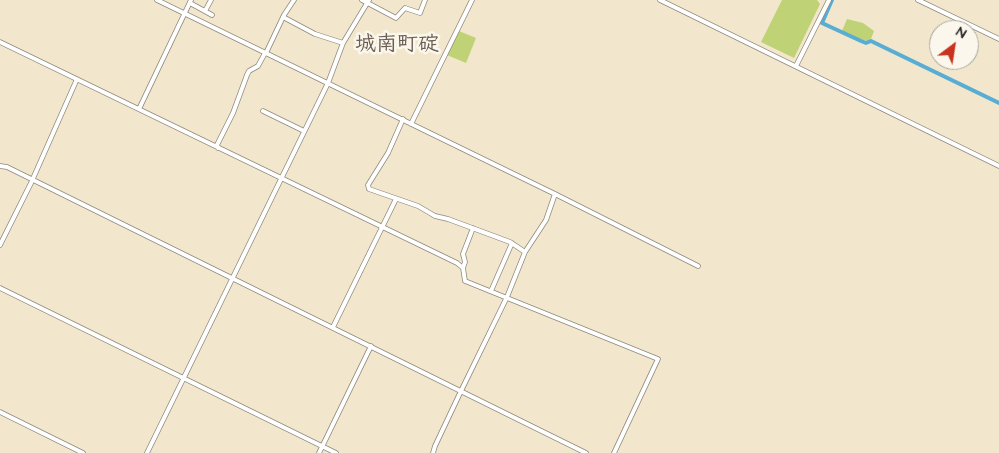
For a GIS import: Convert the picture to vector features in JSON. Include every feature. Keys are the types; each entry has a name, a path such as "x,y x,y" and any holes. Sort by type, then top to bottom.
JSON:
{"street":[{"path":"157,0 403,119 698,266"},
{"path":"205,11 211,0"},
{"path":"218,148 216,145 233,112 249,71 258,66 283,17 294,0"},
{"path":"362,0 368,1 396,18 404,8 420,13 425,0"},
{"path":"411,124 472,0"},
{"path":"660,0 999,166"},
{"path":"796,66 829,0"},
{"path":"918,0 999,39"},
{"path":"147,453 328,83 343,43 368,1"},
{"path":"139,109 191,2 212,15"},
{"path":"283,17 315,34 343,43"},
{"path":"0,42 463,268"},
{"path":"0,245 78,79"},
{"path":"263,111 304,131"},
{"path":"403,119 388,153 368,188 418,206 435,216 512,243 525,252"},
{"path":"0,166 7,167 586,453"},
{"path":"433,453 507,297 525,252 546,220 555,194"},
{"path":"333,328 396,199"},
{"path":"473,228 463,254 465,281 658,359 614,453"},
{"path":"491,291 512,243"},
{"path":"0,288 336,453"},
{"path":"319,453 371,346"},
{"path":"0,412 83,453"}],"green space":[{"path":"782,0 817,0 820,4 794,58 761,42"},
{"path":"847,19 863,23 874,31 871,39 868,41 861,40 842,31"},
{"path":"459,31 476,38 466,63 447,55"}],"waterway":[{"path":"832,0 822,23 866,43 871,41 999,103"}],"district":[{"name":"城南町碇","path":"397,46"}]}
